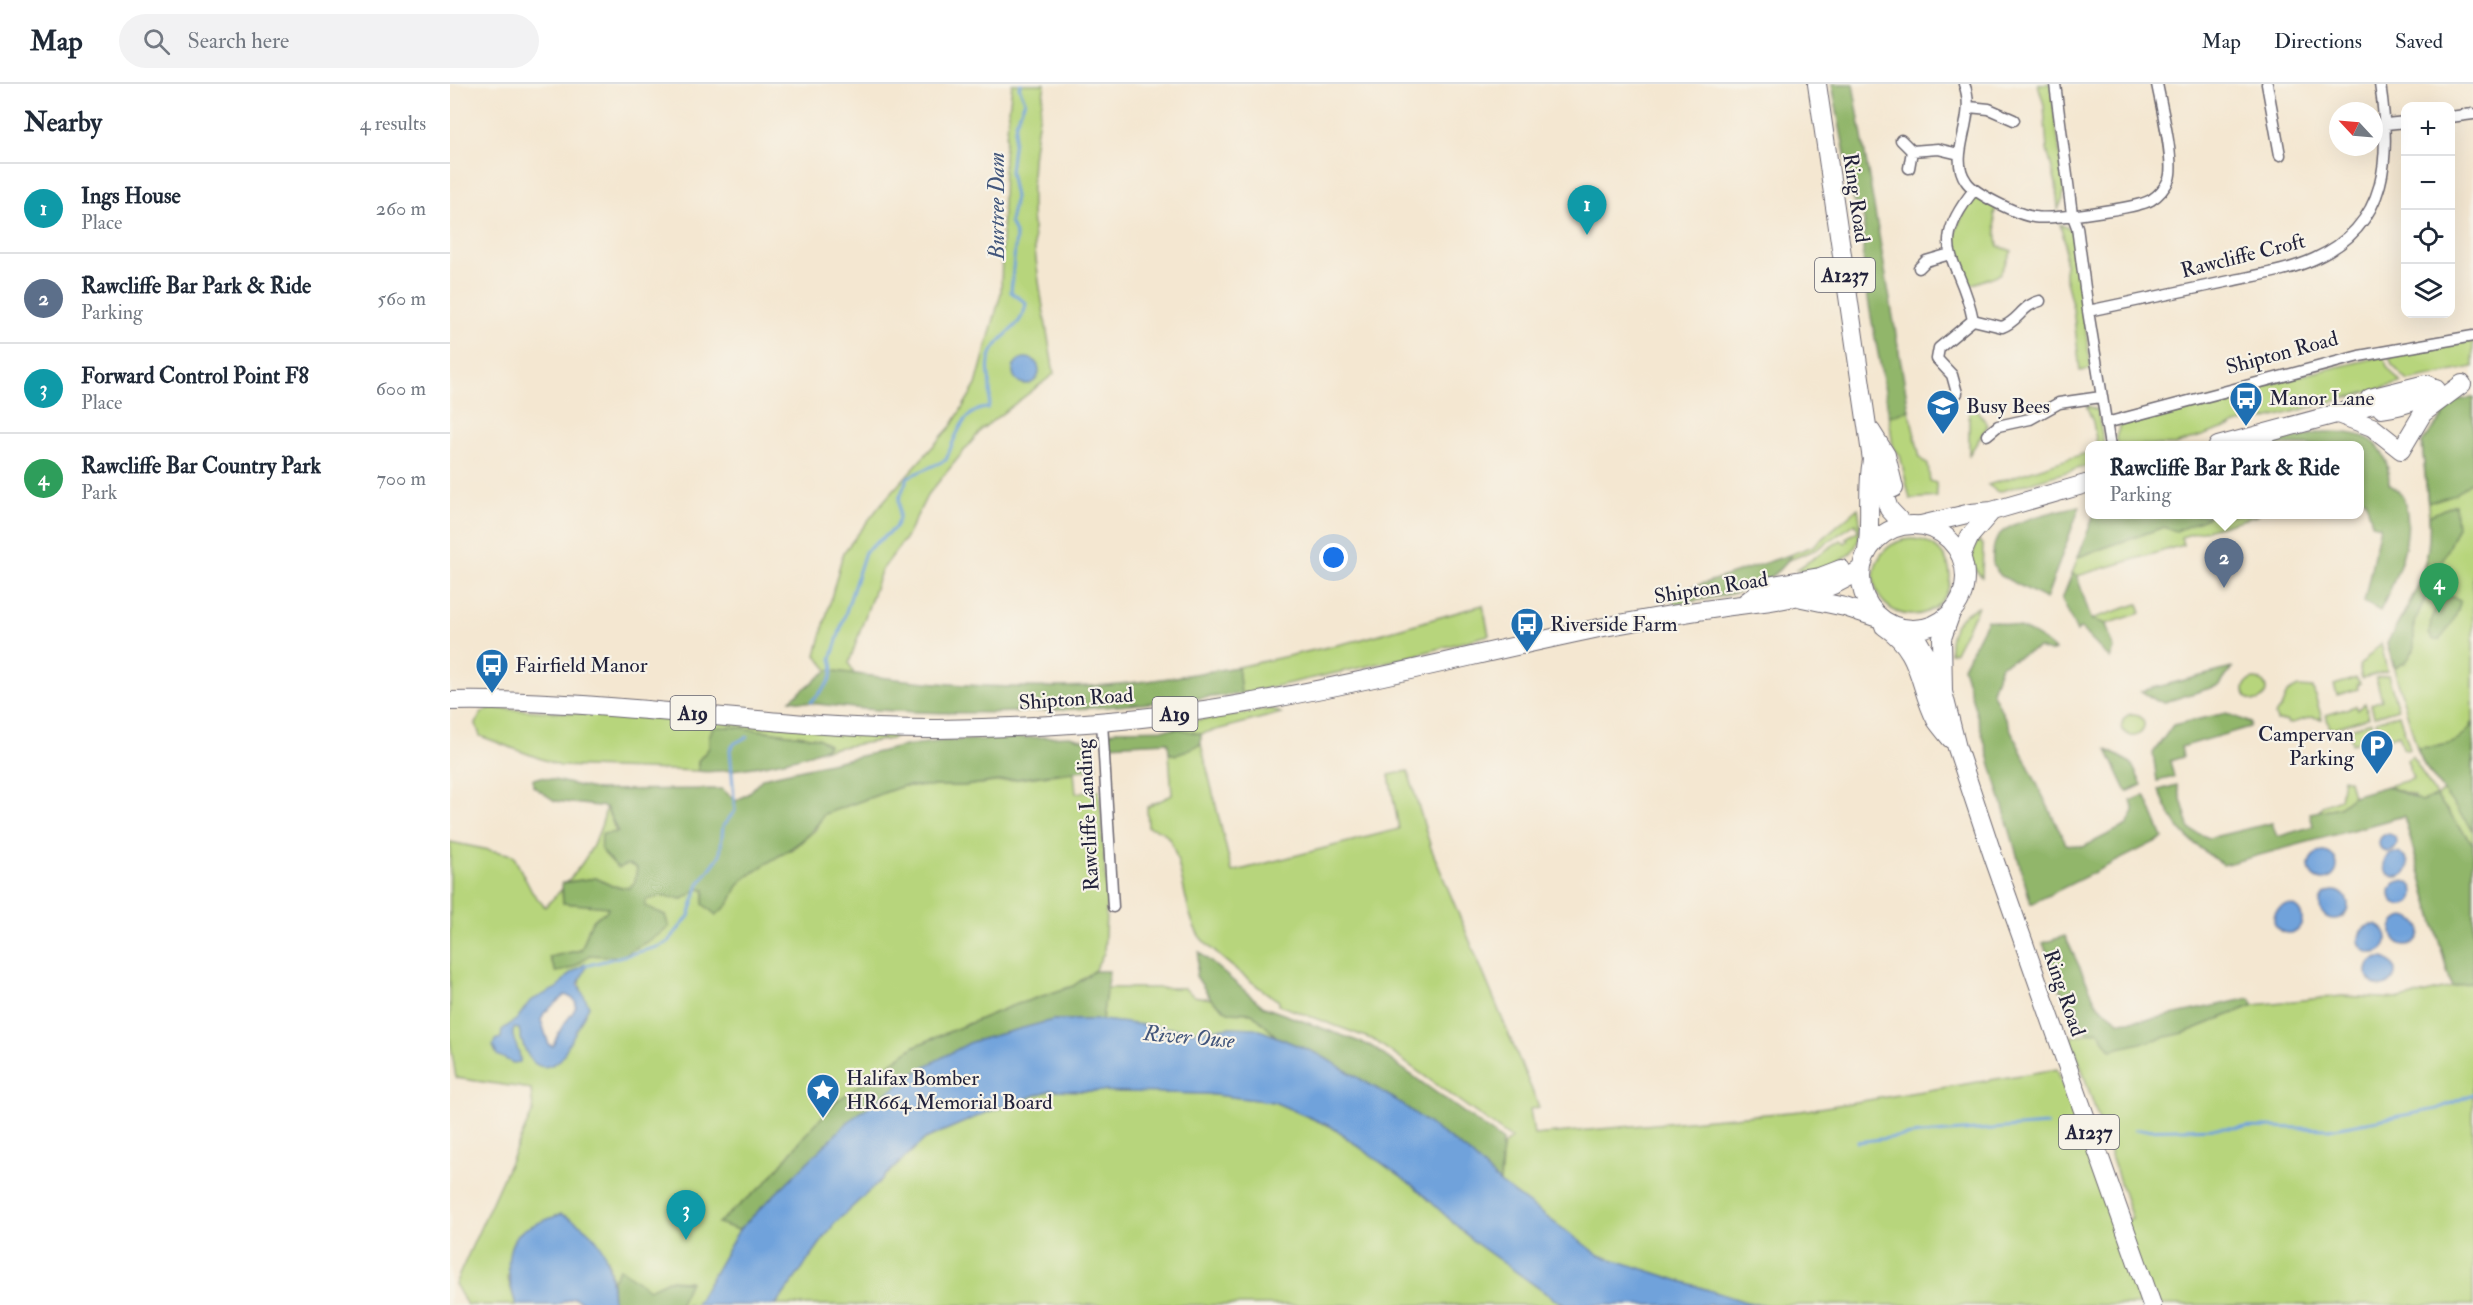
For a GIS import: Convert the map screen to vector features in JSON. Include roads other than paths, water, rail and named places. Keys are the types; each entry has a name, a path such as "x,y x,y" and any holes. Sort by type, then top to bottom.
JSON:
{"main road":[{"name":"Ring Road","path":"1817,84 1872,460 1889,509 1919,524"},
{"path":"2343,411 2357,413 2392,407 2428,397 2434,389 2468,382"},
{"path":"2343,411 2372,427 2401,450 2423,413 2468,382"},
{"path":"2236,441 2343,411 2355,402 2401,389 2426,384 2434,389"},
{"path":"2392,407 2394,398 2401,389"},
{"path":"1868,427 1886,455 1899,503 1919,524 1941,532 1961,556 1965,582 1952,611 1934,625 1911,629 1883,620 1867,603 1861,580 1861,569 1868,543"},
{"name":"Ring Road","path":"1868,543 1871,508 1868,483 1872,460"},
{"path":"1743,604 1767,586 1820,577 1837,571 1856,557 1868,543 1882,534 1971,513 1992,511 2085,484"},
{"path":"1961,556 1970,536 1992,511"},
{"name":"Shipton Road","path":"450,701 540,702 795,722 937,729 1102,722 1180,713 1302,693 1609,627 1743,604 1802,598 1834,585 1861,569"},
{"name":"Shipton Road","path":"1802,598 1883,620"},
{"name":"Ring Road","path":"1952,611 1942,638 1943,692 1957,748 2050,1023 2152,1305"},
{"path":"1864,613 1906,643 1917,663 1936,719 1957,748"},
{"name":"Ring Road","path":"1911,629 1943,692"}],"street":[{"path":"1964,84 1969,107 1959,154 1961,173 1974,190 2032,217 2136,206 2151,200 2162,191 2169,179 2170,165 2157,84"},
{"path":"2055,84 2072,214 2077,226 2109,441"},
{"path":"2267,84 2280,155"},
{"name":"Rawcliffe Croft","path":"2088,311 2293,267 2327,252 2354,230 2369,212 2376,197 2385,160 2386,124 2380,84"},
{"path":"1969,107 1989,109 2014,120"},
{"path":"2455,116 2473,114"},
{"path":"2386,124 2401,122"},
{"path":"1901,140 1912,151 1938,149 1959,154"},
{"path":"1909,168 1912,151"},
{"path":"1973,320 1948,242 1953,220 1974,190"},
{"path":"1919,268 1926,261 1950,254"},
{"path":"1957,393 1955,382 1937,359 1936,353 1973,320 2002,327 2015,321 2029,304 2040,301"},
{"name":"Shipton Road","path":"2106,423 2360,356 2473,336"},
{"path":"1987,435 1995,421 2030,419 2059,403 2101,398"},
{"name":"Rawcliffe Landing","path":"1102,722 1113,907"}],"water":[{"path":"1026,358 1035,362 1039,371 1035,380 1026,384 1017,380 1013,371 1017,362"},
{"path":"2388,834 2394,837 2397,843 2394,849 2388,852 2382,849 2379,843 2382,837"},
{"path":"2323,852 2333,856 2337,866 2333,876 2323,880 2313,876 2309,866 2313,856"},
{"path":"2396,853 2404,857 2408,865 2404,873 2396,877 2388,873 2384,865 2388,857"},
{"path":"2402,881 2410,885 2414,893 2410,901 2402,905 2394,901 2390,893 2394,885"},
{"path":"2334,891 2344,895 2348,905 2344,915 2334,919 2324,915 2320,905 2324,895"},
{"path":"2288,905 2298,909 2302,919 2298,929 2288,933 2278,929 2274,919 2278,909"},
{"path":"2406,917 2416,921 2420,931 2416,941 2406,945 2396,941 2392,931 2396,921"},
{"path":"2373,925 2383,929 2387,939 2383,949 2373,953 2363,949 2359,939 2363,929"},
{"path":"2381,958 2391,962 2395,972 2391,982 2381,986 2371,982 2367,972 2371,962"},
{"path":"585,964 586,968 578,984 589,1006 561,1059 544,1067 537,1065 527,1054 519,1029 514,1028 513,1036 520,1062 513,1063 497,1055 493,1046 495,1040 501,1038 502,1030 517,1019 530,1001 557,988 569,974","holes":["565,995 575,1001 575,1008 553,1046 549,1045 541,1020 544,1013"]},
{"name":"River Ouse","path":"1053,1020 1102,1020 1195,1031 1231,1027 1255,1028 1318,1054 1396,1100 1469,1153 1500,1183 1599,1255 1746,1302 1766,1305 1567,1305 1554,1299 1473,1241 1416,1188 1332,1127 1274,1102 1206,1094 1051,1090 990,1111 925,1139 834,1224 776,1305 696,1305 739,1230 850,1120 922,1068 971,1042"},
{"path":"561,1214 587,1230 603,1250 610,1274 613,1305 587,1305 574,1298 556,1305 516,1305 508,1264 512,1244 525,1229"}],"waterway":[{"name":"Burtree Dam","path":"811,702 831,678 833,672 831,659 865,552 895,528 899,518 899,499 908,477 946,460 956,435 966,419 979,409 988,408 990,401 989,365 992,352 1001,339 1017,324 1024,311 1026,303 1011,292 1016,236 1010,222 1015,197 1010,172 1016,122 1025,101 1019,87 1021,84"},
{"path":"585,966 661,946 668,942 689,916 699,884 720,855 723,826 735,811 730,749 735,743 747,737"},
{"path":"2135,1130 2267,1127 2329,1129 2437,1109 2473,1094"},
{"path":"1857,1142 1920,1134 2047,1125"}],"place":[{"name":"Ings House","path":"1587,235"},
{"name":"Manor Lane","path":"2246,427"},
{"name":"Busy Bees","path":"1943,435"},
{"name":"Rawcliffe Bar Park & Ride","path":"2224,588"},
{"name":"Rawcliffe Bar Country Park","path":"2439,613"},
{"name":"Riverside Farm","path":"1527,653"},
{"name":"Fairfield Manor","path":"492,694"},
{"name":"Campervan Parking","path":"2377,775"},
{"name":"Halifax Bomber HR664 Memorial Board","path":"823,1119"},
{"name":"Forward Control Point F8","path":"686,1240"}]}
